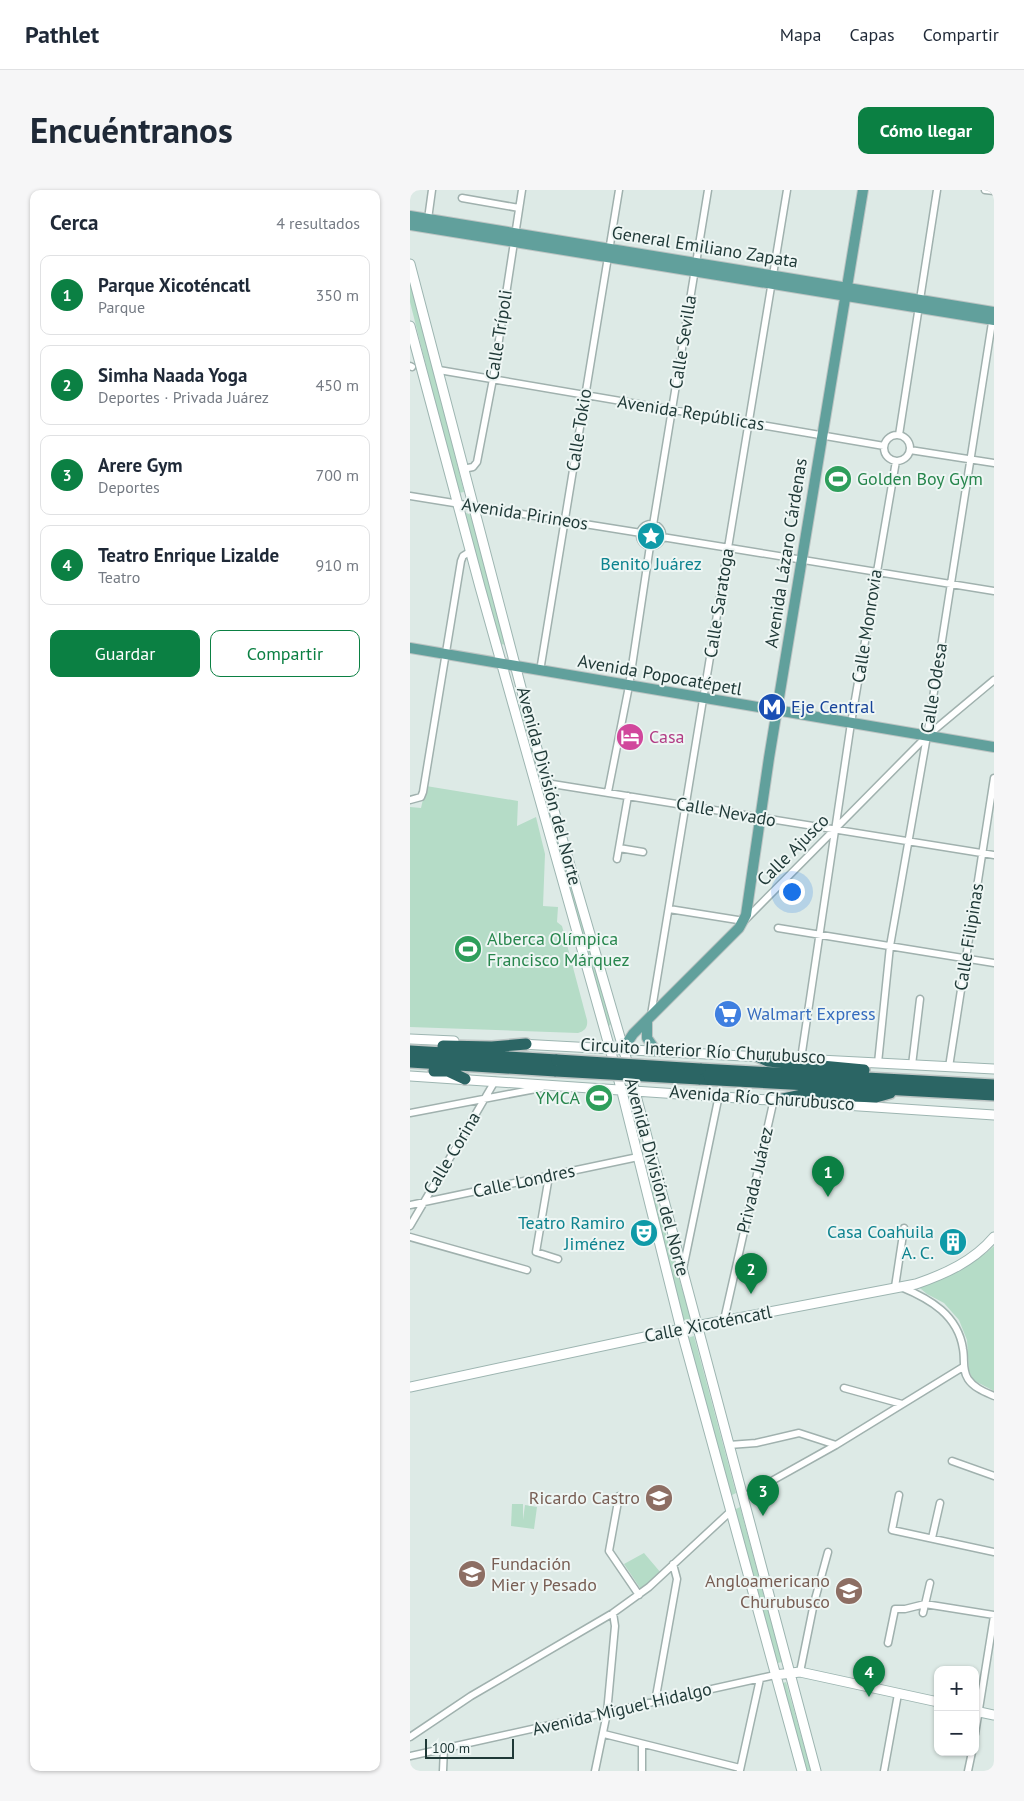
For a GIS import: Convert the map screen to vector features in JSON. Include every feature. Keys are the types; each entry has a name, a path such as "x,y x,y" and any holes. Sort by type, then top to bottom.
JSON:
{"highway":[{"path":"410,1050 423,1045 492,1047 526,1044"},
{"name":"Circuito Interior Río Churubusco","path":"410,1050 556,1065 700,1074 897,1090 994,1095"},
{"path":"757,1056 768,1061 905,1073 936,1082"},
{"name":"Circuito Interior Río Churubusco","path":"410,1062 556,1065"},
{"path":"410,1069 448,1071 465,1079"},
{"name":"Circuito Interior Río Churubusco","path":"700,1074 994,1085"},
{"path":"778,1099 807,1094 876,1097 897,1090"}],"main road":[{"name":"Avenida Lázaro Cárdenas","path":"744,921 863,190"},
{"name":"General Emiliano Zapata","path":"410,216 514,237"},
{"name":"General Emiliano Zapata","path":"410,225 514,237 994,316"},
{"name":"Avenida División del Norte","path":"410,264 546,782 634,1089 816,1771"},
{"name":"Avenida División del Norte","path":"410,326 502,664 621,1088 680,1329 802,1771"},
{"name":"Avenida Popocatépetl","path":"410,648 994,747"},
{"path":"510,690 513,684 517,685 526,717 530,720"},
{"name":"Calle Ajusco","path":"623,1049 631,1036 744,921"},
{"path":"649,1018 647,1038 653,1051"},
{"path":"410,1039 994,1069"},
{"path":"575,1047 583,1059 583,1076 587,1086"},
{"path":"583,1059 591,1047"},
{"path":"653,1051 645,1058 649,1082 655,1091"},
{"name":"Avenida Río Churubusco","path":"410,1076 621,1088 994,1115"},
{"path":"576,1086 583,1076"},
{"name":"Calle Xicoténcatl","path":"410,1387 680,1329 897,1287 942,1275 983,1250 994,1238"},
{"path":"775,1675 800,1672 934,1701"},
{"path":"979,1711 994,1715"}],"street":[{"path":"428,219 432,190"},
{"name":"Calle Trípoli","path":"464,469 473,468 477,462 493,379 522,190"},
{"name":"Calle Tokio","path":"540,671 619,190"},
{"name":"Calle Sevilla","path":"653,524 708,190"},
{"name":"Calle Saratoga","path":"649,1018 669,909 787,190"},
{"path":"899,435 937,190"},
{"path":"985,190 994,191"},
{"path":"462,198 519,208"},
{"name":"Calle Odesa","path":"878,1063 890,946 907,840 927,736 994,316"},
{"name":"Avenida Repúblicas","path":"438,370 884,446"},
{"path":"899,435 909,442 910,450 904,459 896,461 888,457 884,446 891,436 899,435"},
{"path":"910,450 994,463"},
{"name":"Calle Monrovia","path":"801,1059 818,934 851,723 875,572 896,461"},
{"name":"Avenida Pirineos","path":"410,496 641,533"},
{"path":"653,524 659,528 662,537 658,544 650,546 641,540 641,533 644,527 653,524"},
{"path":"662,537 994,591"},
{"path":"608,792 629,686 650,546"},
{"path":"410,800 421,797 423,792 461,561 466,553 471,551"},
{"name":"Calle Ajusco","path":"744,921 927,736 994,680"},
{"name":"Calle Filipinas","path":"948,1067 994,778"},
{"name":"Calle Nevado","path":"546,782 835,831 907,840 994,855"},
{"path":"617,859 628,796"},
{"path":"619,848 643,852"},
{"path":"669,909 744,921"},
{"path":"778,928 994,963"},
{"path":"912,1065 920,999"},
{"name":"Calle Corina","path":"410,1226 422,1202 495,1081"},
{"path":"410,1113 559,1084"},
{"path":"682,1273 719,1095"},
{"name":"Privada Juárez","path":"724,1320 778,1099"},
{"name":"Calle Londres","path":"410,1205 638,1157"},
{"path":"549,1176 536,1252 558,1259"},
{"path":"904,1228 897,1287 931,1301 946,1314 960,1338 963,1367 971,1383 994,1396"},
{"path":"411,1238 528,1270"},
{"path":"743,1497 836,1446 963,1367"},
{"path":"844,1388 902,1404"},
{"path":"729,1445 756,1443 799,1433 836,1446"},
{"path":"952,1461 994,1476"},
{"path":"899,1495 892,1530 994,1552"},
{"path":"619,1496 608,1551 639,1595"},
{"path":"932,1538 940,1503"},
{"path":"410,1737 471,1696 613,1613 639,1595 730,1511"},
{"path":"800,1672 814,1603 828,1552"},
{"path":"655,1702 677,1579 673,1564"},
{"path":"923,1613 930,1582"},
{"path":"888,1643 895,1609 905,1609 925,1604 994,1616 979,1700"},
{"path":"595,1771 607,1713 615,1626 613,1613"},
{"name":"Avenida Miguel Hidalgo","path":"410,1756 775,1675"},
{"path":"604,1734 740,1770 760,1679"},
{"path":"884,1771 898,1694"},
{"path":"642,1745 642,1771"},
{"path":"443,1771 444,1748"},
{"path":"968,1771 971,1756"}],"green space":[{"path":"410,278 464,492 458,493 410,302"},
{"path":"464,512 471,515 507,645 500,644"},
{"path":"518,703 526,723 612,1023 608,1027"},
{"path":"426,786 518,801 517,826 536,817 545,854 543,906 558,907 557,922 562,926 587,1020 586,1028 582,1031 578,1033 410,1027 410,807 421,808"},
{"path":"650,1180 691,1319 682,1321 649,1187"},
{"path":"994,1246 994,1391 973,1380 969,1371 967,1340 959,1320 944,1303 927,1294 915,1284 943,1279 986,1253"},
{"path":"694,1336 736,1493 730,1496 687,1338"},
{"path":"512,1504 523,1504 523,1520 525,1505 537,1507 534,1529 511,1526"},
{"path":"740,1507 782,1662 774,1664 734,1510"},
{"path":"644,1553 661,1573 642,1591 624,1564"},
{"path":"786,1682 811,1771 805,1771 780,1684"}],"place":[{"name":"Golden Boy Gym","path":"838,479"},
{"name":"Benito Juárez","path":"651,536"},
{"name":"Eje Central","path":"772,707"},
{"name":"Casa","path":"630,737"},
{"name":"Alberca Olímpica Francisco Márquez","path":"468,949"},
{"name":"Walmart Express","path":"728,1014"},
{"name":"YMCA","path":"599,1098"},
{"name":"Parque Xicoténcatl","path":"828,1197"},
{"name":"Teatro Ramiro Jiménez","path":"644,1233"},
{"name":"Casa Coahuila A. C.","path":"953,1242"},
{"name":"Simha Naada Yoga","path":"751,1294"},
{"name":"Ricardo Castro","path":"659,1498"},
{"name":"Arere Gym","path":"763,1516"},
{"name":"Fundación Mier y Pesado","path":"472,1574"},
{"name":"Angloamericano Churubusco","path":"849,1591"},
{"name":"Teatro Enrique Lizalde","path":"869,1697"}]}
